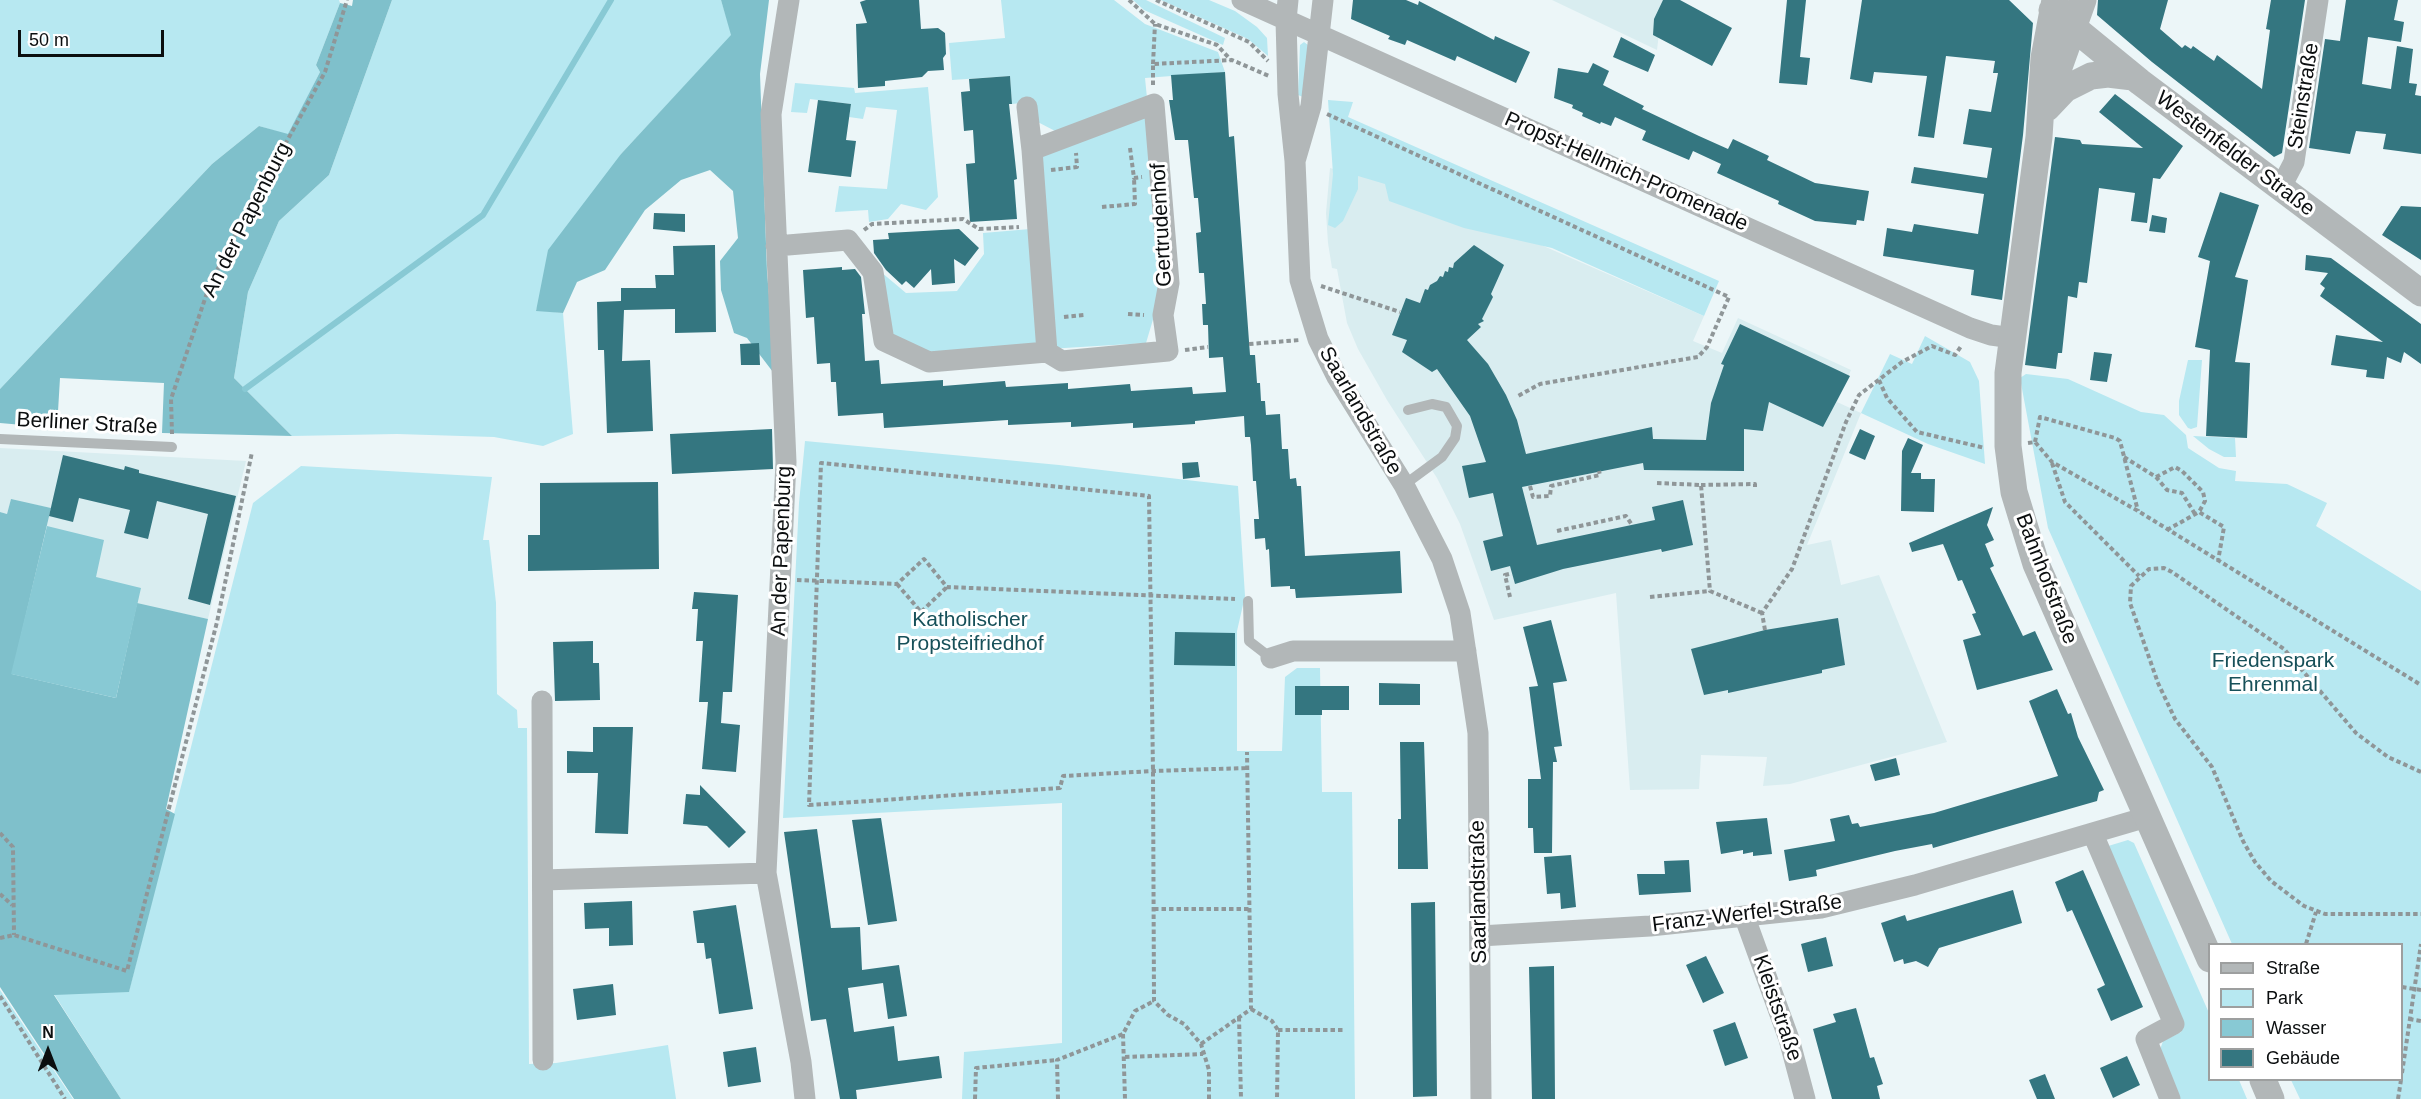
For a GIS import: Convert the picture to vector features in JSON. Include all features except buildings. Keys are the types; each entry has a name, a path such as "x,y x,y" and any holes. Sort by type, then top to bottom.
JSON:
{"street":[{"name":"An der Papenburg","path":"789,0 771,114 786,462 766,873 801,1062 805,1099"},
{"name":"Propst-Hellmich-Promenade","path":"1242,0 1287,10 1318,34 1970,328 1991,335 2013,338"},
{"name":"Saarlandstraße","path":"1295,161 1311,106 1323,0"},
{"name":"Bahnhofstraße","path":"2082,0 2060,12 2044,58 2039,137 2008,382 2008,446 2018,513 2036,564 2208,954"},
{"name":"Steinstraße","path":"2280,189 2294,162 2319,0"},
{"name":"Saarlandstraße","path":"1287,10 1288,94 1295,161 1294,185 1300,280 1318,339 1337,377 1404,485 1442,559 1460,613 1478,733 1481,1099"},
{"name":"Bahnhofstraße","path":"2039,137 2047,108 2060,12"},
{"name":"Westenfelder Straße","path":"2060,12 2133,77 2421,293"},
{"path":"2047,108 2065,89 2091,76 2108,74 2133,77"},
{"path":"1032,150 1154,104"},
{"name":"Gertrudenhof","path":"848,240 873,272 884,341 929,362 1047,352 1062,361 1168,351 1163,315 1169,283 1154,104"},
{"path":"1027,107 1047,352"},
{"path":"776,246 848,240"},
{"path":"1271,658 1293,651 1466,651"},
{"path":"542,701 543,1060"},
{"name":"Franz-Werfel-Straße","path":"1480,936 1530,935 1745,918 1821,908 1859,900 2147,817"},
{"path":"2093,834 2174,1024 2146,1039 2170,1099"},
{"path":"543,880 766,873"},
{"name":"Kleiststraße","path":"1745,918 1789,1039 1805,1099"},
{"path":"2263,1081 2271,1099"}],"lane":[{"path":"1404,485 1442,457 1455,438 1457,426 1446,407 1432,404 1408,410"},
{"name":"Berliner Straße","path":"0,439 172,447"},
{"path":"1248,601 1249,640 1271,658"}],"path":[{"name":"An der Papenburg","path":"172,447 171,399 209,287 229,246 325,72 347,0"},
{"path":"1128,0 1155,24 1217,45 1232,60 1153,64"},
{"path":"1156,0 1249,42 1270,62"},
{"path":"1154,104 1155,24"},
{"path":"1311,106 1729,297 1707,347 1698,357 1540,384 1518,396"},
{"path":"1130,148 1132,163"},
{"path":"1076,153 1077,167"},
{"path":"1102,207 1135,204 1134,178"},
{"path":"848,240 872,224 963,219 979,229 1038,225"},
{"path":"1300,280 1400,312"},
{"path":"1765,630 1762,613 1792,569 1843,430 1859,395 1932,346 1954,355 1970,328"},
{"path":"1249,344 1318,339"},
{"path":"1879,380 1887,398 1917,432 1987,448 2035,442"},
{"path":"2035,442 2040,417 2120,441 2139,511"},
{"path":"2035,442 2052,462 2139,511 2421,685"},
{"path":"0,938 14,935 128,971 217,622 252,452"},
{"path":"2124,457 2156,477 2167,490 2182,493 2197,513 2224,527 2218,561"},
{"path":"2052,462 2065,501 2139,576"},
{"path":"1209,1099 1209,1070 1201,1044 1184,1024 1168,1015 1154,1001 1153,771 1149,496 821,463 809,804 1060,788 1063,776 1153,771 1246,768"},
{"path":"2156,477 2175,467 2203,492 2205,501 2197,513 2167,530"},
{"path":"1530,486 1533,497 1550,496 1551,486 1600,475 1599,471"},
{"path":"1657,483 1755,484 1755,487"},
{"path":"1701,485 1710,591"},
{"path":"1557,531 1626,516 1632,525"},
{"path":"782,580 897,584 924,559 947,587"},
{"path":"2421,772 2388,757 2356,733 2301,667 2270,639 2172,572 2157,568 2139,576 2131,586 2130,603 2158,683 2175,719 2212,768 2231,815 2255,862 2271,881 2316,912 2338,915 2421,914"},
{"path":"1509,574 1505,575 1510,597"},
{"path":"897,584 921,612 947,587 1248,601"},
{"path":"1650,597 1710,591 1762,613"},
{"path":"1247,752 1251,1009"},
{"path":"0,833 13,847 14,935"},
{"path":"0,894 13,906"},
{"path":"1154,909 1249,909"},
{"path":"2306,943 2308,928 2316,912"},
{"path":"2404,1044 2421,944"},
{"path":"2403,987 2421,990"},
{"path":"0,996 65,1099"},
{"path":"1125,1099 1123,1034 1135,1011 1154,1001"},
{"path":"1201,1044 1251,1009"},
{"path":"1251,1009 1272,1021 1278,1030 1277,1099"},
{"path":"1239,1017 1241,1099"},
{"path":"2409,1020 2421,1021"},
{"path":"1278,1030 1345,1030"},
{"path":"975,1099 975,1068 1057,1060 1123,1034"},
{"path":"1125,1057 1203,1054"},
{"path":"1057,1060 1058,1099"},
{"path":"2398,1099 2401,1081"}],"shaded area":[{"path":"353,0 392,0 329,175 279,221 248,292 234,378 292,436 162,433 164,383 60,378 57,428 0,423 0,389 212,164 259,126 288,134 320,72 316,65 340,3 352,6"},
{"path":"721,0 769,0 760,74 767,272 776,376 747,338 734,333 721,290 720,261 738,238 733,191 710,170 681,180 645,210 605,270 577,282 563,313 536,311 548,250 621,154 731,35"},
{"path":"1552,0 1663,0 1657,50"},
{"path":"1330,168 1415,190 1704,316 1693,341 1722,353 1738,318 1851,370 1837,402 1861,413 1807,545 1831,540 1841,585 1879,575 1947,742 1790,784 1763,786 1767,757 1701,755 1699,789 1630,790 1616,593 1494,620 1460,524 1437,478 1387,400 1358,349 1347,323 1337,269 1332,268 1328,243 1326,213"},
{"path":"0,448 246,461 208,619 137,604 11,674 51,508 11,500 7,514 0,512"},
{"path":"11,499 51,508 12,674 116,698 137,603 208,619 166,809 175,814 129,992 54,995 121,1099 74,1099 0,987 0,512 7,514"}],"green space":[{"path":"0,0 339,0 340,3 316,65 320,72 288,135 259,126 212,164 0,389"},
{"path":"392,0 721,0 732,35 621,154 536,310 563,313 573,434 543,446 494,437 397,434 292,436 234,378 248,292 279,221 329,175"},
{"path":"1001,0 1114,0 1145,24 1218,52 1225,72 1145,78 1165,279 1146,343 934,356 890,336 881,272 906,293 957,291 984,254 983,233 1042,228 1036,159 1057,132 1032,119 1031,102 1012,104 1010,76 952,80 949,43 1005,38"},
{"path":"1133,0 1146,0 1225,38 1223,45 1144,10"},
{"path":"1161,0 1209,0 1235,11 1257,27 1267,38 1268,56 1248,39"},
{"path":"1304,42 1308,45 1303,97 1298,95 1300,45"},
{"path":"795,83 854,88 855,93 928,87 938,197 926,210 901,204 888,219 869,222 868,210 835,212 839,186 887,189 897,110 866,107 863,119 849,117 851,104 810,99 807,113 791,112"},
{"path":"1328,100 1353,102 1348,117 1719,281 1704,316 1552,248 1464,228 1389,201 1385,184 1358,176 1358,189 1343,221 1335,228 1328,225 1333,174"},
{"path":"1925,336 1970,362 1979,381 1985,464 1928,444 1861,413 1890,354 1912,364"},
{"path":"2188,360 2202,360 2197,427 2191,429 2179,415 2179,401"},
{"name":"Friedenspark Ehrenmal","path":"2026,374 2068,379 2141,412 2164,415 2186,435 2188,448 2219,468 2236,471 2235,481 2287,484 2327,503 2316,526 2421,591 2421,1099 2300,1099 2291,1081 2403,1081 2403,943 2232,943 2048,528 2020,378"},
{"path":"2193,436 2235,438 2236,457 2224,457"},
{"name":"Katholischer Propsteifriedhof","path":"805,441 1059,465 1238,486 1245,596 1237,631 1237,751 1282,751 1285,677 1297,668 1320,668 1322,792 1352,792 1355,1099 962,1099 964,1052 1062,1043 1062,803 783,818 799,503"},
{"path":"301,466 492,477 483,540 489,540 496,603 497,694 517,710 518,728 527,728 529,1064 556,1063 668,1045 676,1099 121,1099 54,994 129,991 253,503"},
{"path":"2128,840 2134,843 2208,1011 2208,1081 2239,1081 2247,1099 2179,1099 2159,1053 2163,1041 2181,1032 2184,1025 2105,847"},
{"path":"0,990 73,1099 0,1099"}],"water":[{"path":"47,526 104,540 96,577 141,588 116,698 11,674"}],"waterway":[{"path":"245,389 483,215 611,0"}]}
